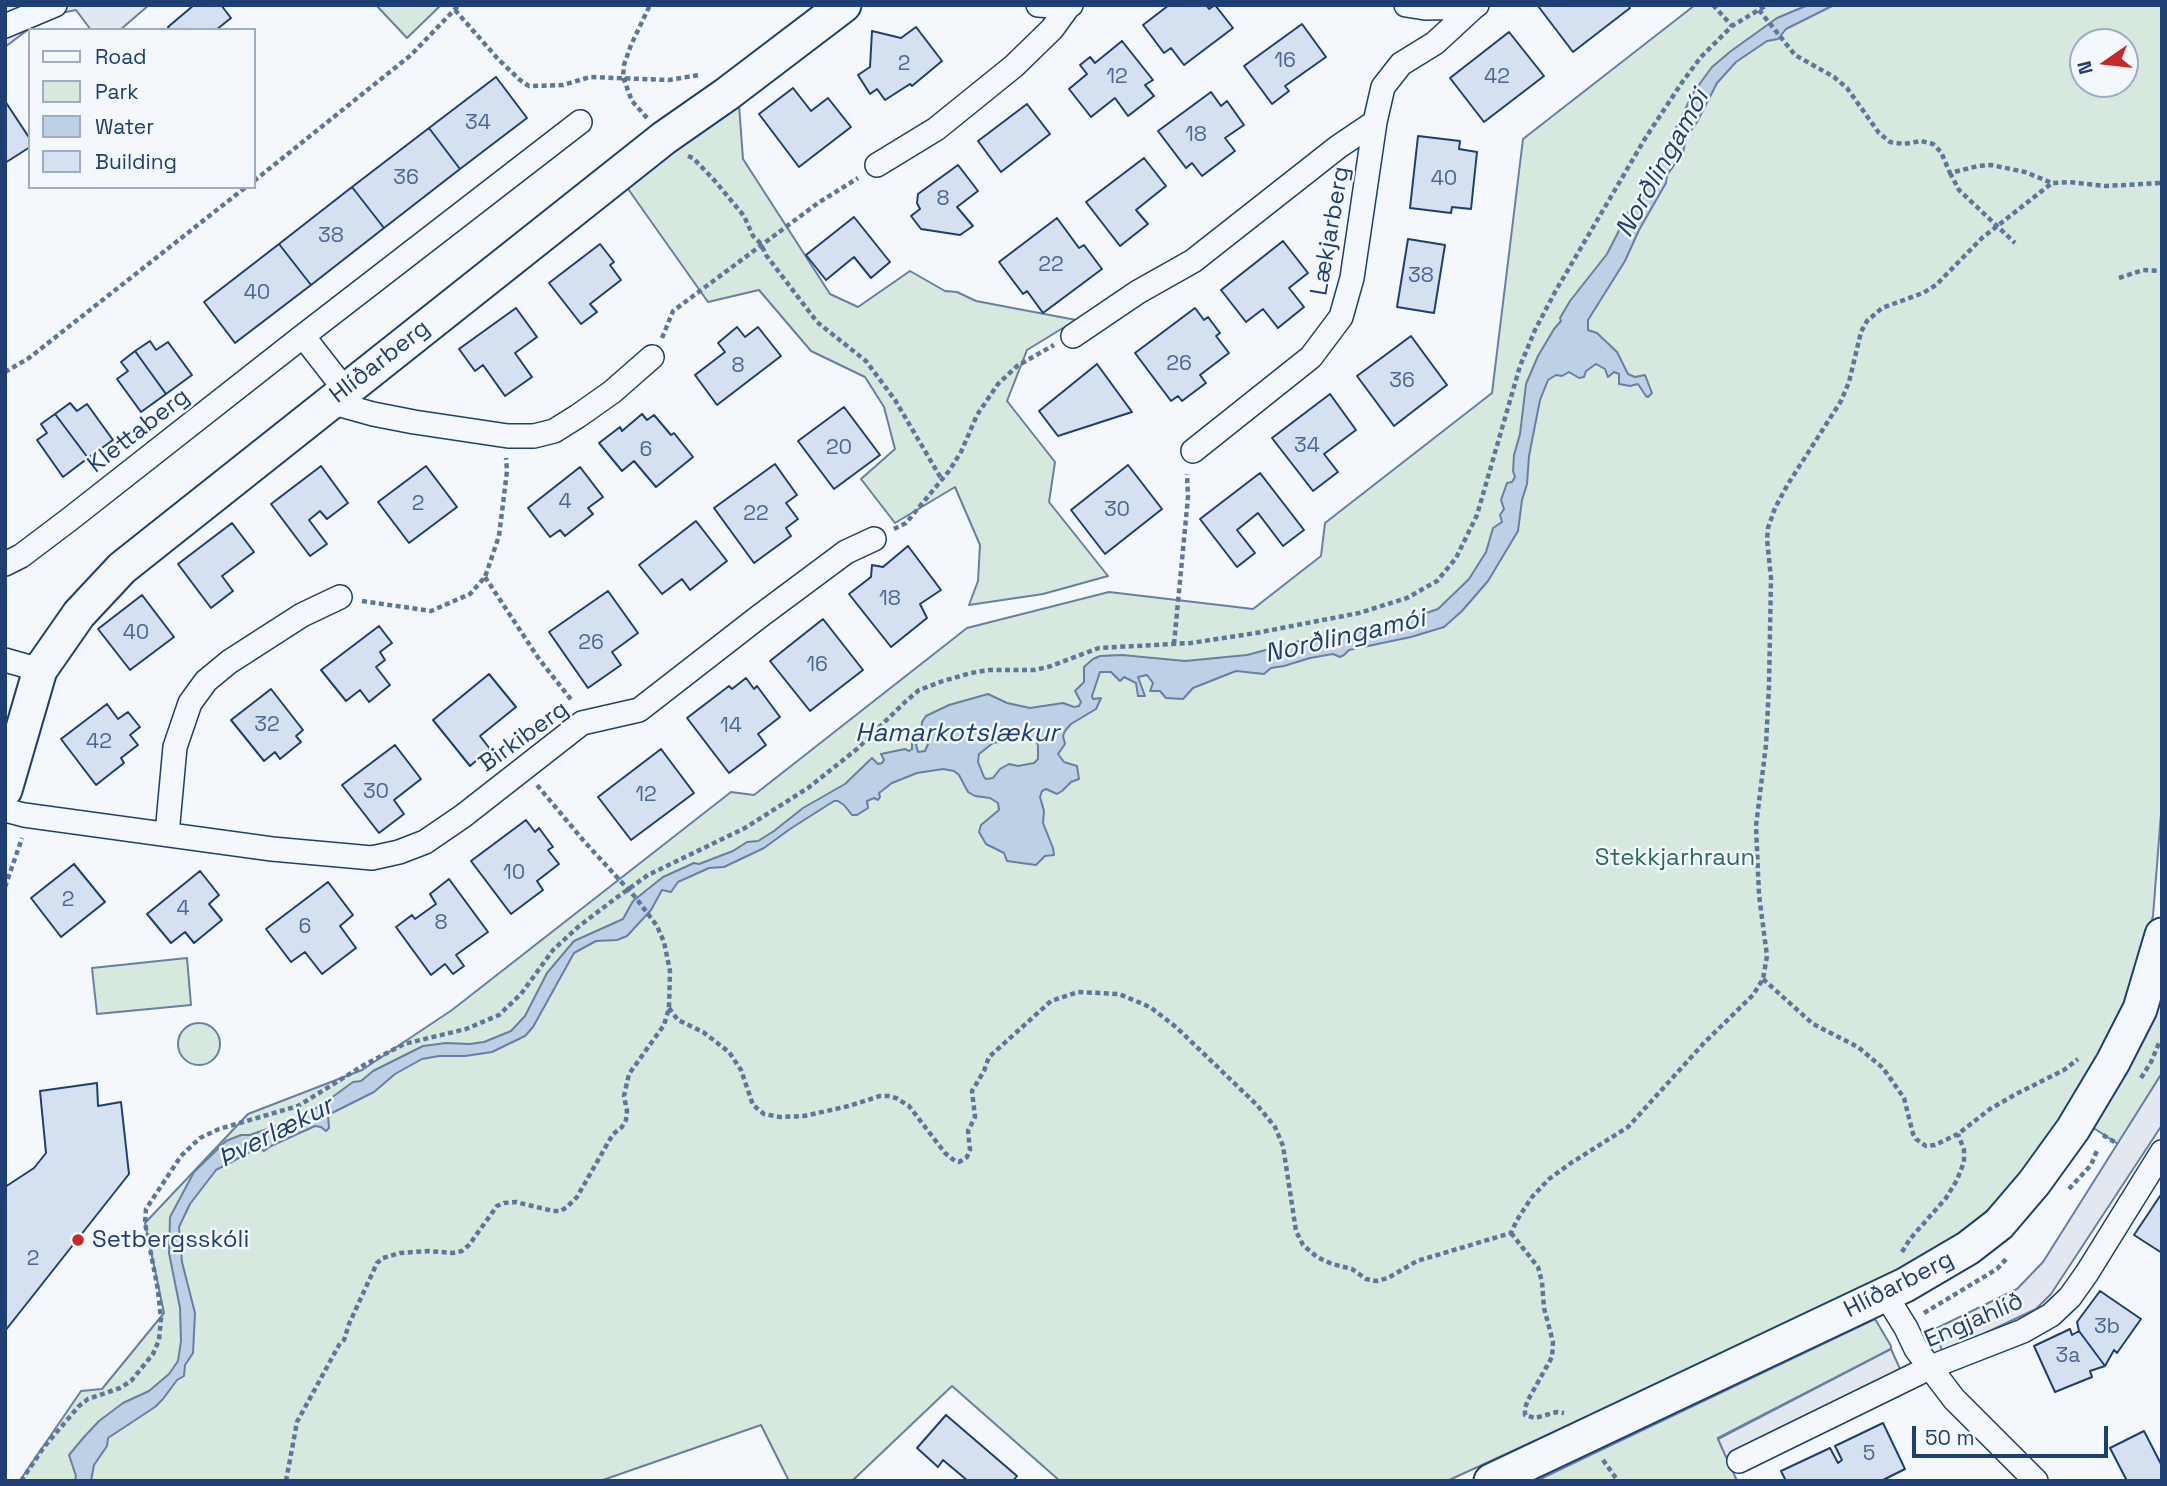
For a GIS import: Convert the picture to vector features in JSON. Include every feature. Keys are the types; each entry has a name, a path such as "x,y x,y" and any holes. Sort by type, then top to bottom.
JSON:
{"street":[{"path":"5,26 55,5"},
{"name":"Hlíðarberg","path":"11,805 40,670 79,614 122,568 251,468 338,396 672,146 727,94 844,5"},
{"path":"1038,5 1069,6"},
{"name":"Lækjarberg","path":"1406,5 1424,9 1476,6"},
{"path":"877,165 936,129 1014,66 1052,29 1069,6"},
{"name":"Lækjarberg","path":"1193,451 1311,357 1341,317 1352,278 1375,122 1383,88 1401,64 1435,43 1476,6"},
{"name":"Klettaberg","path":"5,564 41,541 580,122"},
{"name":"Lækjarberg","path":"1073,336 1138,292 1193,261 1327,155 1375,122"},
{"path":"303,336 338,396 383,416 508,436 534,436 554,431 612,392 652,357"},
{"name":"Birkiberg","path":"11,805 167,834 272,849 372,858 399,852 425,842 463,816 582,723 639,710 846,552 874,539"},
{"path":"167,834 175,747 190,703 206,681 302,615 340,597"},
{"path":"5,660 40,670"},
{"name":"Hlíðarberg","path":"1491,1481 1895,1290 1968,1248 1999,1224 2034,1183 2073,1129 2113,1062 2140,1009 2162,935"},
{"name":"Engjahlíð","path":"1739,1461 1931,1367 2023,1331 2051,1315 2070,1297 2087,1273 2162,1152"},
{"path":"1895,1290 1906,1328 1916,1349 1954,1399 2036,1481"}],"path":[{"path":"650,5 624,65 624,78 632,101 672,146 693,158 715,181 744,216 766,255 817,322 866,360 895,400 942,480"},
{"path":"1713,5 1732,26"},
{"path":"21,1481 44,1447 79,1406 88,1399 120,1388 131,1381 156,1349 161,1331 161,1307 145,1223 146,1209 181,1156 200,1138 219,1129 298,1106 404,1044 489,1021 514,1002 553,950 578,927 648,875 745,828 808,788 858,749 919,690 971,673 1048,667 1099,648 1174,644 1256,633 1359,613 1415,595 1444,574 1461,549 1477,515 1520,366 1550,302 1646,137 1683,81 1701,57 1732,26 1766,5"},
{"path":"256,179 411,55 457,7 498,59 529,86 563,85 590,77 669,80 703,74"},
{"path":"1759,10 1795,55 1834,77 1847,88 1886,140 1894,144 1921,141 1933,144 1941,152 1959,190 2015,243"},
{"path":"652,357 673,311 818,203 877,165"},
{"path":"1950,173 1991,165 2025,172 2052,183 2105,186 2162,183"},
{"path":"669,1008 678,1020 703,1032 729,1052 741,1070 753,1105 764,1114 797,1117 888,1096 909,1106 945,1153 960,1162 967,1157 970,1150 968,1131 975,1117 972,1091 989,1057 1051,1001 1078,992 1119,994 1150,1007 1175,1027 1257,1105 1275,1127 1283,1146 1296,1231 1303,1245 1317,1257 1376,1281 1388,1278 1417,1261 1511,1233 1517,1220 1544,1184 1565,1167 1628,1127 1704,1043 1753,995 1763,979 1767,956 1759,895 1756,826 1766,745 1769,686 1769,522 1795,473 1841,401 1849,382 1861,332 1867,321 1882,307 1923,293 1936,285 1997,225 2052,183"},
{"path":"5,372 29,358 243,189"},
{"path":"2119,278 2143,270 2162,271"},
{"path":"874,539 906,523 942,480 961,452 977,415 998,384 1017,366 1073,336"},
{"path":"340,597 431,611 470,594 485,577 499,536 508,436"},
{"path":"1174,644 1188,497 1187,472 1193,451"},
{"path":"485,577 539,659 575,705 582,723"},
{"path":"286,1481 297,1422 344,1340 377,1264 383,1258 400,1252 462,1251 497,1206 504,1203 516,1202 553,1211 567,1207 578,1197 613,1134 626,1120 624,1096 629,1074 664,1026 669,1008 668,955 650,915 539,789 526,765"},
{"path":"5,887 23,835 11,805"},
{"path":"1763,979 1813,1024 1858,1047 1883,1068 1904,1098 1913,1134 1926,1146 1935,1145 1958,1134 1982,1114 2072,1065 2085,1049"},
{"path":"1895,1290 1899,1258 1910,1239 1946,1198 1957,1180 1964,1162 1964,1150 1958,1134"},
{"path":"1511,1233 1538,1267 1544,1308 1553,1342 1552,1357 1528,1400 1525,1415 1535,1418 1557,1412 1566,1413 1587,1436"}],"green space":[{"path":"376,5 441,5 407,38"},
{"name":"Stekkjarhraun","path":"1695,5 2162,5 2162,801 2153,916 2127,1011 2098,1066 2015,1182 1977,1221 1941,1248 1833,1304 1447,1481 1060,1481 952,1386 852,1481 789,1481 761,1425 600,1481 23,1481 23,1476 81,1391 102,1389 164,1313 145,1223 248,1114 362,1070 452,1010 731,792 754,795 967,628 1109,592 1253,609 1321,556 1325,523 1492,393 1523,139"},
{"path":"739,105 743,159 830,294 858,307 910,271 945,291 957,292 976,301 1076,320 1027,350 1007,401 1055,462 1049,502 1108,576 1043,594 969,605 978,581 980,545 955,487 895,523 861,479 895,449 884,407 865,377 811,351 759,290 708,302 626,186"},
{"path":"187,958 191,1005 97,1014 92,968"},
{"path":"2162,969 2162,1073 2118,1144 2092,1127"},
{"path":"199,1023 214,1029 220,1044 214,1059 199,1065 184,1059 178,1044 184,1029"},
{"path":"1875,1319 1891,1349 1718,1438 1737,1481 1536,1481"}],"shaded area":[{"path":"5,5 149,5 122,28 90,28 76,10 46,16 5,47"},
{"path":"2162,1073 2162,1125 2051,1294 2036,1309 1942,1351 1935,1329 2017,1289 2043,1262"},
{"path":"1891,1349 1901,1371 1726,1457 1718,1439"}],"water":[{"name":"Hamarkotslækur","path":"1808,5 1834,5 1786,29 1778,39 1767,41 1736,62 1717,83 1686,138 1683,153 1667,175 1666,183 1625,261 1588,320 1588,330 1597,333 1617,352 1628,374 1635,377 1645,375 1652,393 1646,396 1638,384 1619,384 1619,374 1614,372 1608,377 1605,369 1596,364 1586,371 1584,377 1579,378 1569,372 1548,380 1540,400 1518,531 1488,581 1444,627 1349,650 1340,657 1333,654 1271,668 1264,674 1236,671 1193,688 1183,699 1166,698 1160,691 1150,691 1153,683 1147,675 1138,677 1145,696 1138,696 1136,683 1124,677 1120,681 1111,672 1100,672 1092,696 1093,699 1101,698 1096,709 1071,724 1065,731 1065,744 1058,754 1064,762 1077,766 1079,779 1057,794 1046,789 1040,797 1044,811 1043,823 1054,855 1045,856 1036,865 1007,861 1004,853 986,844 979,832 981,825 999,810 998,803 968,792 959,775 943,769 917,773 892,783 879,793 878,800 874,798 867,801 868,808 857,815 852,815 844,805 834,801 764,848 724,867 709,868 678,882 671,892 662,890 651,910 627,936 617,940 596,941 574,953 533,1027 525,1036 492,1052 422,1059 395,1074 374,1092 328,1115 329,1128 326,1131 315,1126 264,1151 258,1148 216,1170 190,1204 179,1227 182,1262 195,1313 193,1353 185,1365 184,1376 177,1380 155,1407 108,1438 107,1446 94,1465 91,1481 75,1481 69,1455 84,1437 99,1421 123,1403 149,1391 169,1374 178,1361 181,1341 180,1308 169,1253 170,1217 194,1172 226,1141 296,1119 320,1106 353,1082 361,1081 373,1071 423,1046 484,1042 511,1031 525,1016 547,973 574,941 623,919 633,901 663,877 694,863 699,864 733,851 747,842 758,841 803,808 845,784 872,758 878,764 882,763 884,760 881,754 905,749 909,751 912,749 912,741 917,743 918,752 925,751 928,744 921,734 922,722 926,716 949,705 988,694 1007,703 1030,708 1063,703 1074,707 1081,702 1075,691 1084,682 1084,667 1100,656 1122,655 1185,661 1247,655 1311,638 1377,630 1438,609 1469,579 1486,552 1493,528 1502,522 1500,515 1504,509 1501,500 1507,483 1512,482 1515,477 1514,455 1520,434 1526,384 1538,356 1561,321 1560,318 1570,301 1607,254 1630,209 1639,203 1645,194 1645,185 1653,176 1693,93 1712,67 1777,18","holes":["1026,738 1036,740 1038,759 1034,763 1018,766 1009,764 1000,769 993,778 984,777 978,762 979,754 993,743"]}],"building":[{"path":"194,5 221,5 231,18 218,28 168,27"},
{"path":"1169,5 1206,5 1209,9 1215,5 1233,28 1184,65 1171,48 1164,53 1143,25"},
{"path":"1628,5 1630,8 1573,52 1538,6"},
{"path":"1302,24 1326,57 1285,86 1289,91 1272,104 1244,66"},
{"path":"916,27 942,61 912,86 910,84 885,100 877,89 870,94 858,75 870,67 872,31 901,38"},
{"path":"1509,32 1544,76 1484,122 1450,78"},
{"path":"1122,41 1153,80 1145,85 1154,96 1128,116 1115,98 1091,117 1069,89 1087,74 1080,65 1090,57 1095,63"},
{"path":"496,77 527,118 460,169 429,128"},
{"path":"793,88 811,111 828,98 851,127 799,167 759,114"},
{"path":"1211,92 1221,106 1227,101 1244,125 1225,138 1235,151 1202,176 1192,163 1186,168 1158,131"},
{"path":"5,101 28,136 28,148 5,163"},
{"path":"1027,104 1050,134 1001,172 978,141"},
{"path":"429,128 460,169 384,228 352,187"},
{"path":"1418,136 1460,141 1459,149 1477,152 1471,209 1452,207 1451,213 1410,208"},
{"path":"1144,158 1166,186 1136,210 1148,224 1120,246 1086,202"},
{"path":"958,165 978,191 957,207 973,226 960,235 921,229 911,216 920,209 917,203 918,194"},
{"path":"352,187 384,228 311,285 279,244"},
{"path":"854,217 890,262 871,278 854,257 826,280 806,255"},
{"path":"1057,218 1079,248 1084,245 1102,269 1043,313 1027,291 1023,294 999,262"},
{"path":"1408,239 1445,245 1434,313 1397,307"},
{"path":"1283,241 1308,273 1289,288 1304,307 1278,328 1263,309 1246,322 1221,290"},
{"path":"279,244 311,285 235,343 204,302"},
{"path":"600,244 614,262 610,265 621,280 590,304 597,312 581,324 549,283"},
{"path":"516,308 537,337 515,353 532,377 505,396 483,365 475,371 459,349"},
{"path":"1195,308 1204,320 1208,317 1220,333 1216,336 1229,353 1200,375 1206,383 1182,401 1178,396 1171,401 1135,353"},
{"path":"737,327 745,337 758,327 781,356 717,405 695,375 725,352 718,343"},
{"path":"1411,336 1447,385 1394,426 1357,376"},
{"path":"150,341 156,350 168,342 192,375 166,394 135,351"},
{"path":"135,351 166,394 141,412 117,379 128,371 121,362"},
{"path":"1097,364 1132,412 1058,436 1039,411"},
{"path":"1330,394 1356,430 1324,454 1338,472 1313,491 1272,438"},
{"path":"70,403 77,411 87,404 113,440 88,458 55,414"},
{"path":"844,407 880,455 834,489 798,441"},
{"path":"55,414 88,458 63,477 37,440 47,433 41,424"},
{"path":"642,414 647,420 654,415 671,435 674,433 693,457 656,487 634,461 622,471 599,443 620,427 622,431"},
{"path":"775,464 797,495 786,503 798,519 786,528 791,536 754,563 714,508"},
{"path":"1128,465 1162,509 1105,554 1071,510"},
{"path":"321,466 348,503 327,519 320,511 309,520 327,544 310,556 271,504"},
{"path":"426,466 457,507 409,543 378,502"},
{"path":"580,467 603,497 588,508 593,514 565,536 560,530 550,537 528,508"},
{"path":"1260,473 1304,530 1283,546 1258,513 1237,530 1255,553 1237,567 1200,519"},
{"path":"696,521 727,561 690,590 682,579 662,594 639,565"},
{"path":"232,523 254,552 222,576 233,591 211,608 178,564"},
{"path":"908,546 941,590 920,604 927,618 891,647 849,594 871,577 872,565 883,567"},
{"path":"608,591 638,633 612,652 621,665 588,688 549,632"},
{"path":"142,595 174,637 130,670 98,629"},
{"path":"823,619 863,670 810,711 770,661"},
{"path":"379,626 392,643 380,652 385,660 376,667 390,685 369,702 360,690 346,701 321,670"},
{"path":"489,674 516,707 480,736 490,749 470,766 433,720"},
{"path":"746,678 754,689 757,686 780,717 758,734 766,745 729,773 687,718 729,686 732,689"},
{"path":"271,689 303,730 296,736 301,742 280,759 275,752 264,761 231,720"},
{"path":"107,704 118,719 128,712 140,727 130,735 138,745 121,758 124,763 96,785 61,739"},
{"path":"395,745 421,779 394,800 404,814 379,833 342,785"},
{"path":"661,749 694,793 631,840 598,797"},
{"path":"526,820 535,832 539,828 553,847 548,850 559,864 537,881 543,890 511,914 471,861"},
{"path":"74,864 105,902 61,937 31,898"},
{"path":"200,871 219,895 209,904 222,920 194,943 185,932 171,943 147,914"},
{"path":"449,879 488,932 456,955 464,966 453,974 445,964 431,975 396,927 412,915 415,919 436,904 430,894"},
{"path":"328,882 353,915 340,926 356,948 322,974 305,952 291,962 266,929"},
{"path":"97,1083 98,1106 121,1102 129,1174 5,1331 5,1187 34,1168 46,1153 40,1091"},
{"path":"2162,1193 2162,1253 2134,1235"},
{"path":"2100,1291 2141,1319 2117,1353 2114,1350 2105,1366 2079,1331 2077,1322"},
{"path":"2070,1329 2072,1335 2079,1331 2105,1366 2090,1371 2092,1377 2055,1392 2034,1346"},
{"path":"946,1415 1017,1476 1013,1481 968,1481 943,1460 938,1467 917,1448"},
{"path":"1883,1423 1905,1469 1881,1481 1786,1481 1781,1471 1830,1448 1838,1463 1842,1460 1835,1446"},
{"path":"2144,1431 2162,1466 2162,1481 2127,1481 2110,1448"}],"place":[{"name":"Setbergsskóli","path":"78,1240"}],"water label":[{"name":"Norðlingamói","path":"1663,164"},
{"name":"Norðlingamói","path":"1345,637"},
{"name":"Þverlækur","path":"276,1133"}]}
